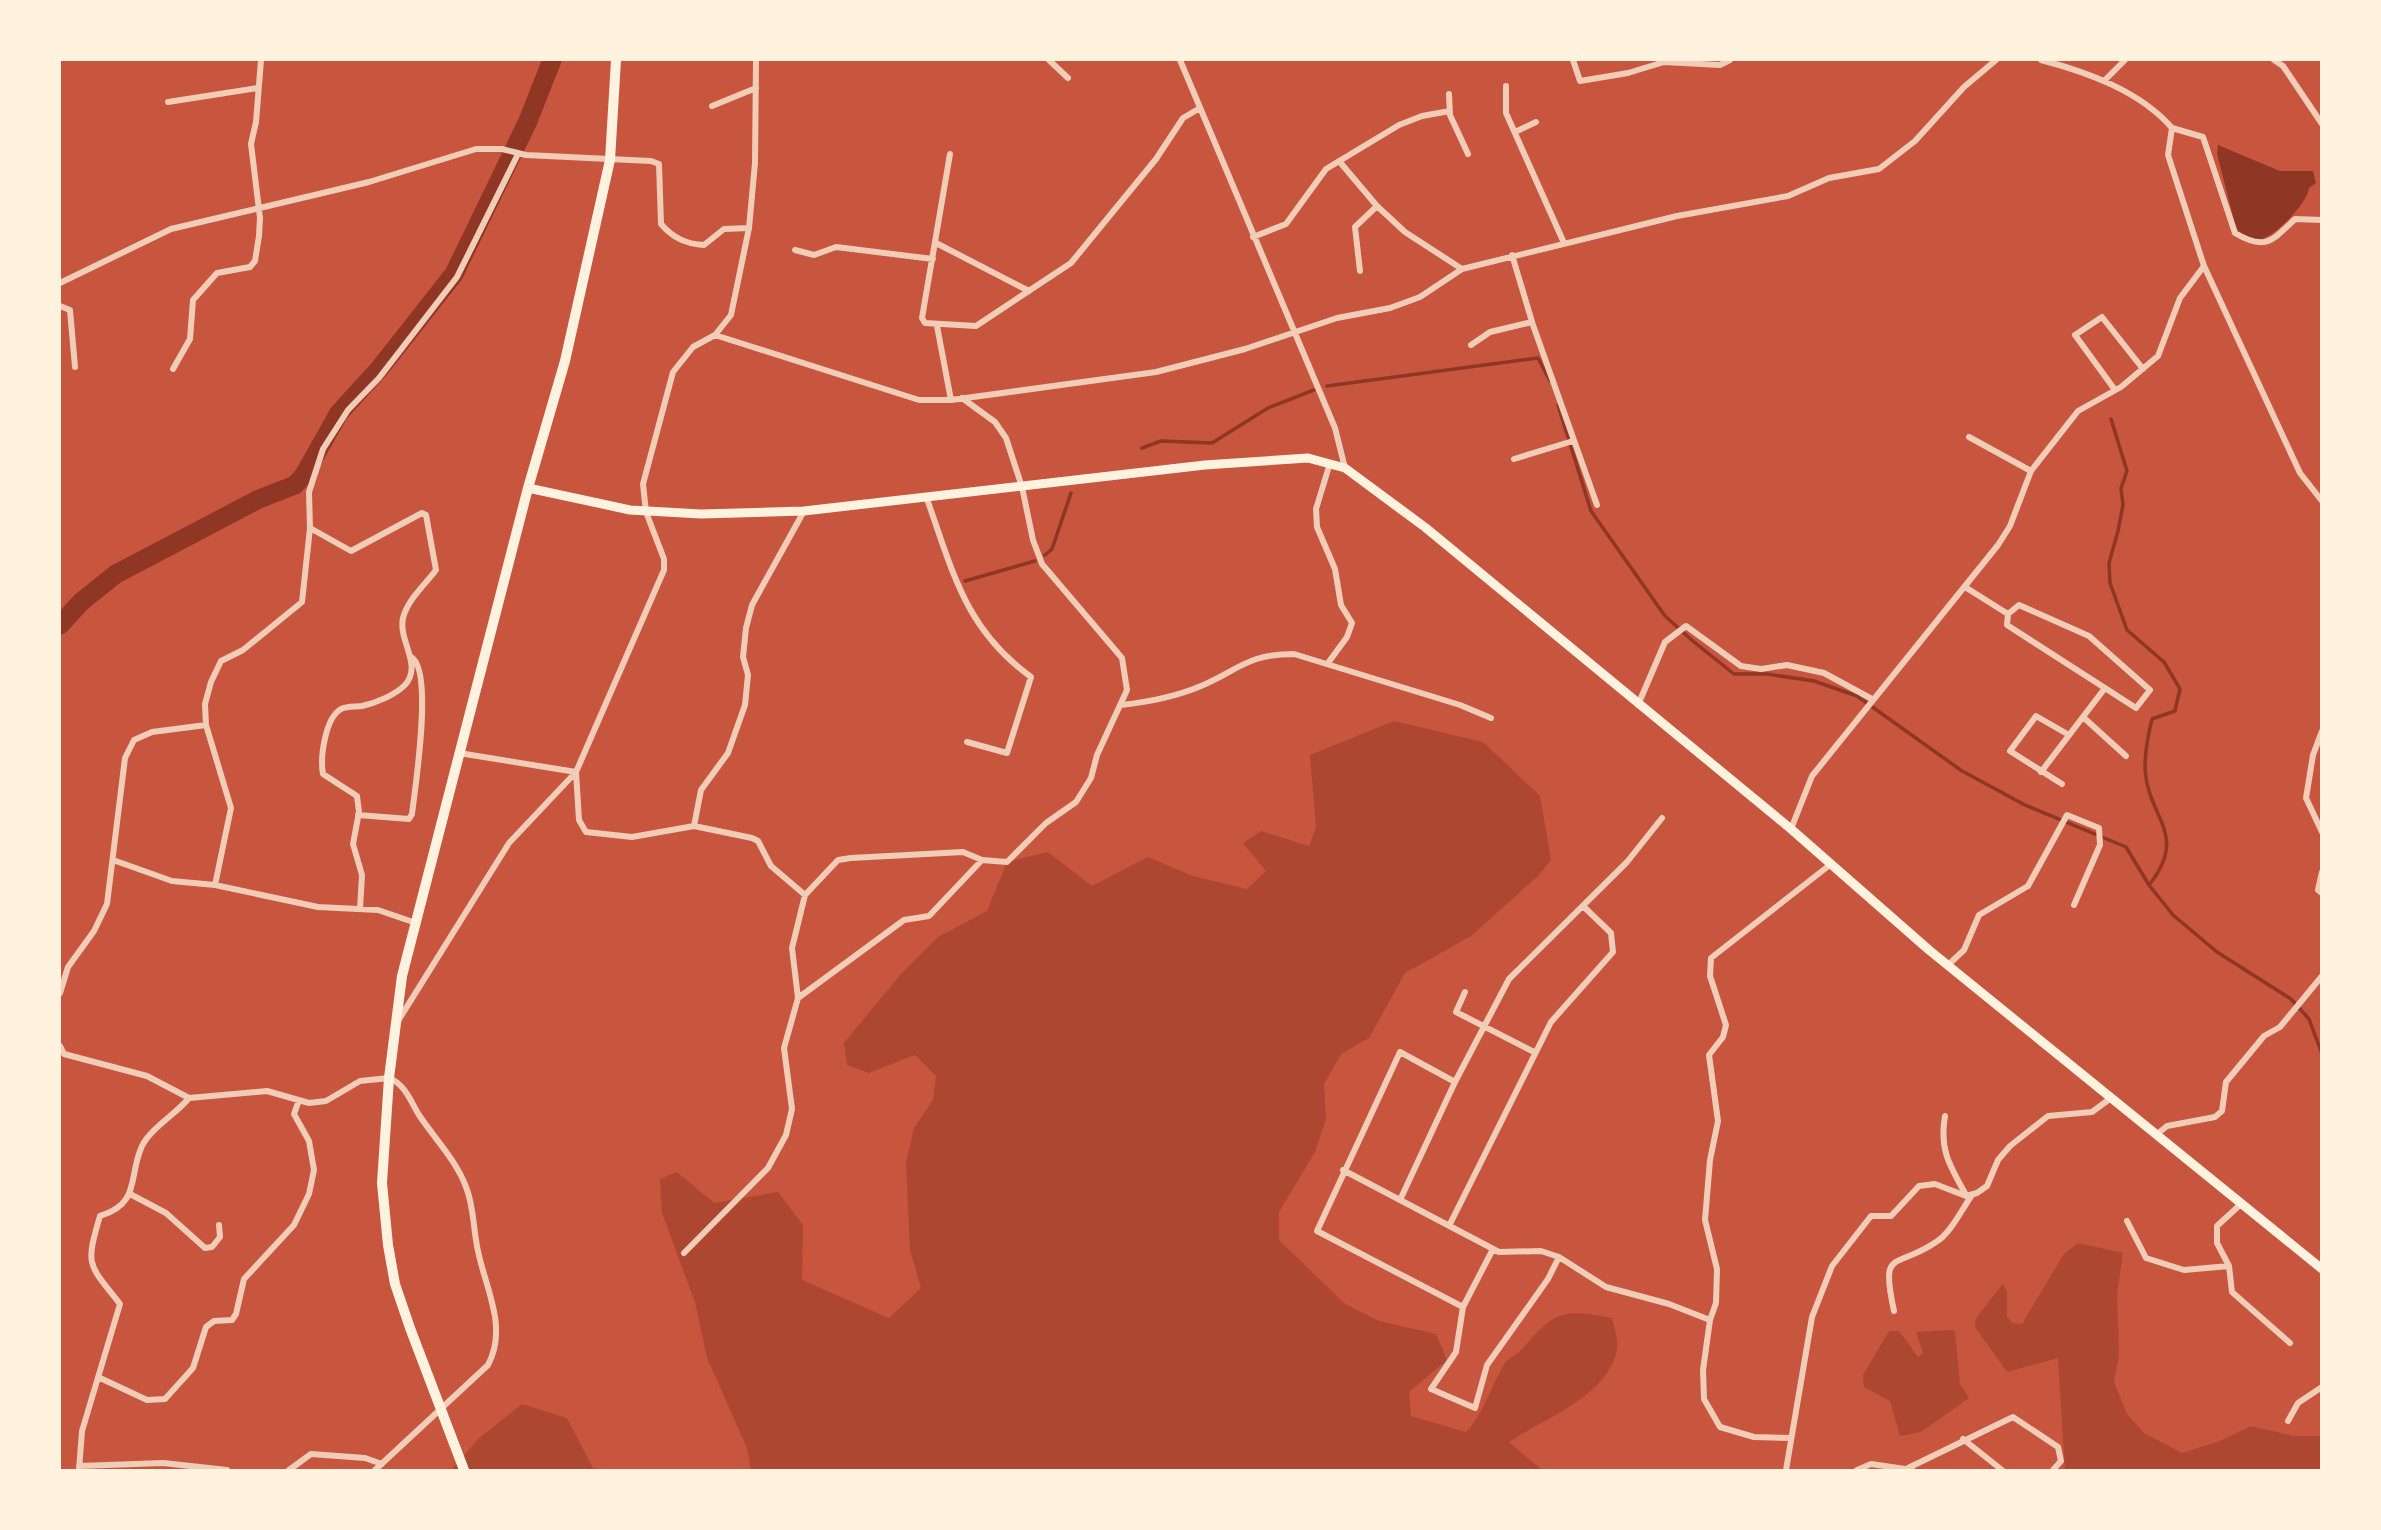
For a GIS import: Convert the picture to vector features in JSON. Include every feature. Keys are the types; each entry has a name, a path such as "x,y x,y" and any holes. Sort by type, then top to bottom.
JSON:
{"main road":[{"path":"464,1471 395,1284 388,1245 382,1183 395,1026 402,976 459,753 528,488 565,361 610,160 616,60"},
{"path":"528,488 592,504 646,512 701,514 804,511 1205,465 1308,458 1345,468 1426,528 1791,829 1948,965 2322,1269"}],"street":[{"path":"173,369 190,339 193,300 217,274 250,267 255,261 259,236 251,144 256,122 261,60"},
{"path":"395,1026 509,843 576,772 664,570 663,559 646,512 643,484 673,372 693,347 715,335 730,315 749,228 755,163 756,60"},
{"path":"1049,60 1068,78"},
{"path":"1180,60 1335,428 1345,468"},
{"path":"1573,60 1580,81 1628,73 1664,62 1720,65 1730,60"},
{"path":"715,335 919,400 951,400 1156,372 1337,318 1410,301 1462,269 1677,216 1788,196 1829,178 1879,169 1915,141 1964,87 1996,60"},
{"path":"2040,60 2074,68 2104,81 2157,110 2172,128 2203,137 2235,233 2252,243 2266,243 2295,219 2322,220"},
{"path":"2104,81 2125,60"},
{"path":"2274,60 2283,66 2322,124"},
{"path":"1506,86 1506,113 1563,243"},
{"path":"168,102 258,88"},
{"path":"712,106 756,88"},
{"path":"1449,94 1450,111 1458,139 1468,154"},
{"path":"950,154 922,318 925,323 937,326 976,326 1071,263 1156,159 1183,118 1200,107"},
{"path":"1253,237 1286,223 1326,169 1399,125 1422,116 1450,111"},
{"path":"1515,132 1536,122"},
{"path":"2172,128 2168,155 2204,266 2300,473 2322,501"},
{"path":"60,283 171,229 398,174 476,149 651,161 659,164 661,225 678,239 704,245 724,229 749,228"},
{"path":"215,885 232,808 206,725 205,704 221,661 243,650 302,601 310,528 311,479 329,438 348,410 379,378 457,276 518,153"},
{"path":"1339,161 1377,206 1405,232 1462,269"},
{"path":"1360,271 1355,227 1377,206"},
{"path":"936,243 1029,291"},
{"path":"794,250 814,255 835,247 933,259"},
{"path":"1512,255 1532,322 1597,505"},
{"path":"1791,829 1812,776 1965,587 2010,526 2031,471 2078,411 2115,390 2158,356 2180,298 2204,266"},
{"path":"60,306 70,310 75,367"},
{"path":"2115,390 2075,335 2102,317 2143,369"},
{"path":"1471,345 1490,332 1532,322"},
{"path":"937,326 951,400"},
{"path":"684,1253 768,1168 786,1135 792,1109 784,1048 798,998 792,948 805,895 838,860 963,852 982,860 1007,862 1046,823 1076,802 1091,778 1097,755 1127,690 1122,658 1042,564 1033,540 1022,486 1006,438 995,422 962,398"},
{"path":"1969,437 2031,471"},
{"path":"1514,459 1573,441"},
{"path":"1328,663 1347,637 1352,623 1341,605 1335,569 1317,527 1316,509 1330,463"},
{"path":"927,499 962,600 1004,658 1031,677 1007,753 967,742"},
{"path":"694,826 701,790 728,753 745,705 748,675 743,657 752,605 804,511"},
{"path":"310,528 351,551 416,514 426,515 436,570 409,602 403,620 402,636 418,666 422,692 422,730 412,814 409,820 358,815"},
{"path":"1965,587 2008,614"},
{"path":"2019,604 2089,636 2150,690 2136,708 2007,625 2008,614 2019,604"},
{"path":"1638,705 1665,642 1686,625 1741,666 1761,669 1787,665 1824,673 1872,699"},
{"path":"1121,705 1154,702 1200,686 1265,654 1294,654 1328,663 1356,676 1460,705 1491,718"},
{"path":"360,909 362,875 353,844 358,815 357,796 323,774 324,742 335,715 342,708 379,700 408,682 412,668 411,657"},
{"path":"2041,772 2105,688"},
{"path":"2062,784 2010,751 2036,716 2069,735"},
{"path":"2083,717 2126,756"},
{"path":"60,993 68,967 94,931 107,904 125,758 134,740 152,732 206,725"},
{"path":"2322,731 2313,755 2306,798 2322,832"},
{"path":"459,753 576,772"},
{"path":"576,772 579,820 586,832 632,836 694,826 752,838 758,841 771,866 805,895"},
{"path":"1948,965 1964,950 1979,915 2028,886 2067,815 2099,828 2101,845 2074,905"},
{"path":"1400,1200 1455,1082 1509,979 1628,862 1662,818"},
{"path":"113,860 172,881 215,885 318,907 378,910 416,923"},
{"path":"798,998 904,920 929,916 982,860"},
{"path":"1791,1438 1754,1437 1720,1427 1704,1399 1703,1370 1710,1320 1716,1303 1717,1269 1705,1220 1710,1160 1718,1121 1709,1055 1723,1037 1726,1025 1710,976 1711,958 1831,864"},
{"path":"2322,872 2318,890 2322,893"},
{"path":"1449,1226 1551,1022 1613,952 1611,933 1583,906"},
{"path":"2156,1135 2168,1126 2216,1117 2221,1111 2226,1082 2264,1036 2280,1027 2322,976"},
{"path":"1465,992 1456,1012 1534,1052"},
{"path":"60,1046 64,1054 147,1076 188,1098 267,1091 309,1103 326,1101 360,1081 390,1078 403,1088 456,1166 466,1186 476,1241 495,1314 495,1352 488,1365 376,1471"},
{"path":"1455,1082 1400,1052 1317,1231 1463,1307"},
{"path":"60,1063 64,1054"},
{"path":"188,1098 142,1145 130,1194 118,1211 100,1216 88,1255 95,1276 120,1304 82,1431 79,1468 163,1463 227,1471"},
{"path":"1894,1311 1887,1277 1889,1269 1897,1259 1938,1242 1969,1195 1987,1186 1998,1160 2010,1146 2048,1116 2092,1112 2111,1098"},
{"path":"98,1377 147,1400 165,1399 193,1368 206,1327 214,1321 232,1320 236,1314 244,1279 294,1225 309,1194 314,1170 309,1141 294,1114 299,1100"},
{"path":"1945,1116 1941,1138 1947,1161 1969,1195"},
{"path":"1343,1170 1499,1252 1541,1251 1559,1257 1606,1287 1670,1304 1710,1320"},
{"path":"1786,1471 1812,1317 1832,1266 1871,1216 1891,1216 1919,1186 1935,1184 1969,1195"},
{"path":"130,1194 166,1213 205,1248 212,1247 220,1237 219,1225"},
{"path":"2242,1203 2217,1226 2217,1243 2228,1266 2232,1292 2290,1343"},
{"path":"2127,1221 2146,1258 2184,1270 2228,1266"},
{"path":"1493,1249 1463,1307 1456,1352 1432,1389 1475,1408 1487,1365 1548,1279 1559,1257"},
{"path":"2288,1421 2298,1403 2322,1387"},
{"path":"1857,1471 1871,1464 1910,1469 1963,1439 2013,1417 2058,1447 2061,1461 2053,1471"},
{"path":"1963,1439 2002,1471"},
{"path":"289,1471 311,1454 365,1458 382,1464"}],"shaded area":[{"path":"2218,145 2280,171 2313,171 2316,183 2309,188 2296,212 2279,228 2262,239 2249,239 2236,228 2217,154"},
{"path":"1394,721 1483,742 1540,796 1551,860 1539,875 1471,936 1405,973 1369,1038 1341,1054 1324,1084 1326,1119 1315,1152 1279,1212 1279,1240 1345,1304 1379,1321 1436,1334 1447,1360 1409,1392 1411,1416 1466,1432 1482,1409 1505,1363 1544,1326 1562,1315 1582,1314 1612,1318 1617,1350 1601,1381 1572,1405 1509,1442 1542,1470 751,1470 747,1448 707,1358 695,1302 662,1213 660,1179 677,1172 714,1203 778,1192 803,1225 802,1280 889,1318 921,1288 910,1250 906,1162 914,1128 933,1100 936,1076 915,1055 869,1073 847,1065 844,1043 901,974 938,937 987,911 1007,862 1048,852 1092,886 1148,857 1193,876 1247,889 1266,871 1243,843 1261,831 1309,846 1316,828 1310,755"},
{"path":"2078,1243 2123,1253 2117,1295 2119,1356 2114,1382 2127,1414 2144,1433 2182,1453 2220,1441 2251,1426 2293,1436 2321,1436 2321,1470 2065,1470 2058,1358 2007,1372 1975,1327 1976,1318 2003,1284 2007,1291 2007,1317 2013,1323 2022,1324 2064,1254"},
{"path":"1889,1331 1899,1331 1918,1357 1923,1353 1916,1332 1955,1331 1960,1384 1969,1398 1921,1432 1900,1436 1890,1401 1864,1387 1863,1375"},
{"path":"522,1404 567,1418 594,1470 452,1470 478,1439"}],"waterway":[{"path":"60,625 81,602 116,574 259,499 295,485 304,475 339,413 380,368 454,274 528,121 552,60"},
{"path":"1327,386 1538,358 1550,381"},
{"path":"1142,448 1161,441 1212,443 1268,408 1314,390"},
{"path":"1558,405 1591,511 1665,616 1694,642 1734,674 1767,674 1814,681 1857,696 1962,771 2025,805 2126,847 2149,885 2173,915 2217,952 2291,999 2309,1019 2322,1054"},
{"path":"2111,419 2127,471 2121,488 2123,505 2118,531 2109,563 2110,583 2127,630 2164,662 2180,689 2175,711 2152,719 2147,743 2147,785 2166,839 2166,852 2161,867 2149,885"},
{"path":"1045,555 1052,549 1071,493"},
{"path":"965,581 1035,561"}]}
